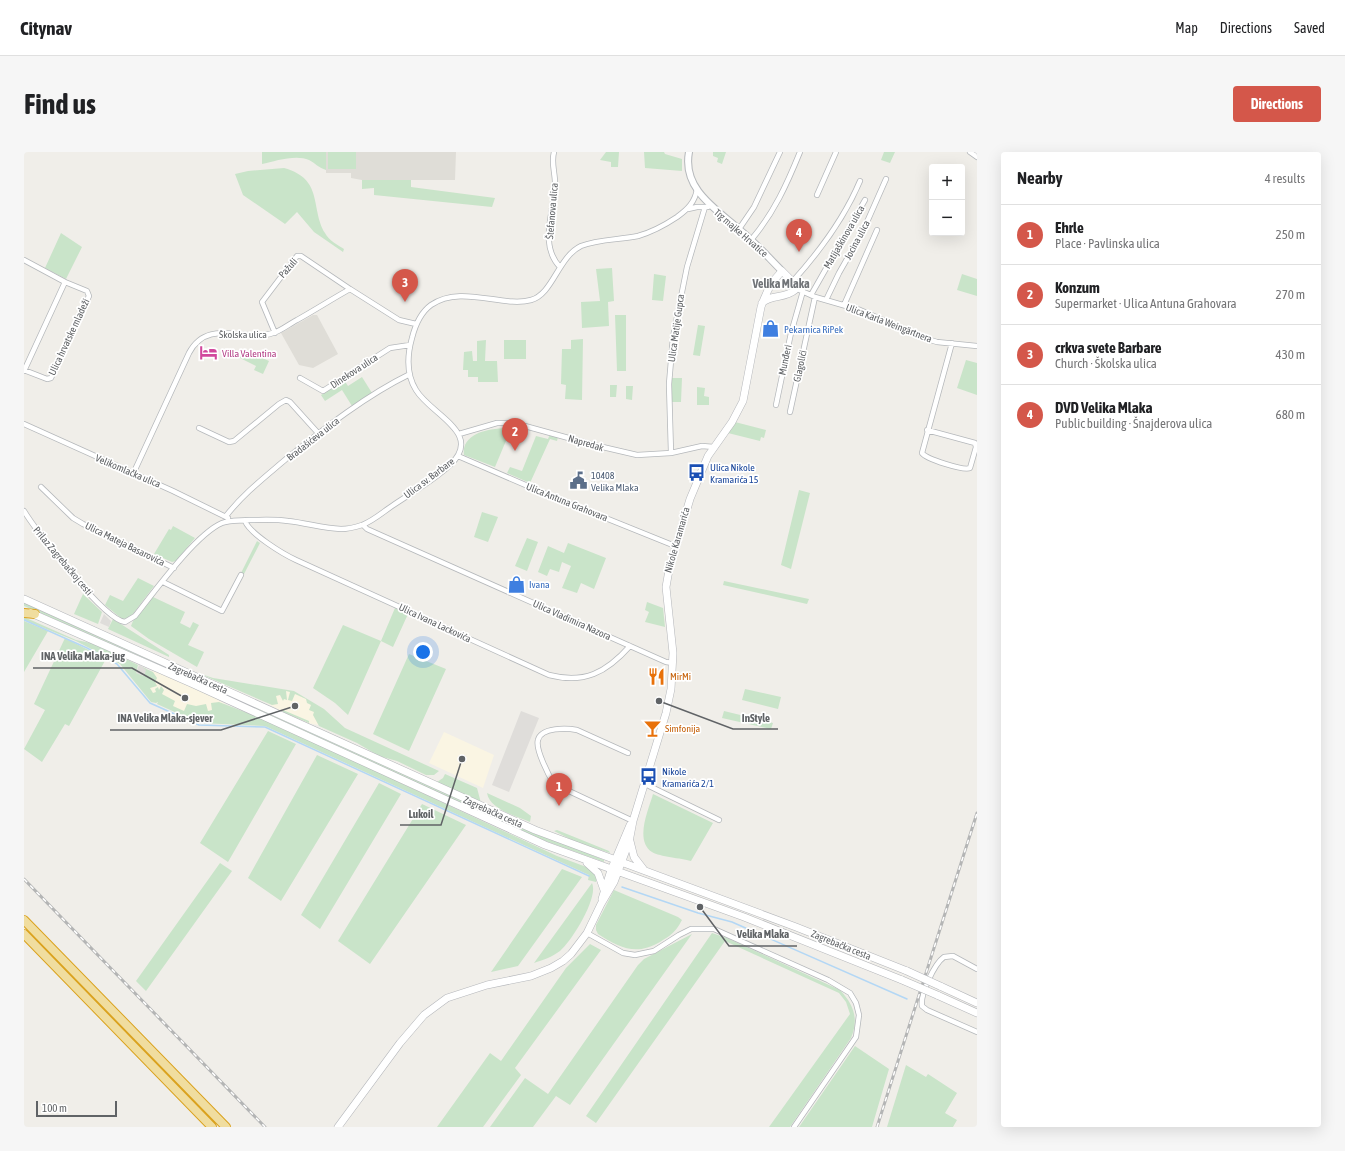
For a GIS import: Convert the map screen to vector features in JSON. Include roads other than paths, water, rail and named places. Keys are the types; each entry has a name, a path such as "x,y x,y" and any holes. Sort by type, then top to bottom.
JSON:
{"highway":[{"path":"24,613 36,614"},
{"path":"24,920 226,1127"},
{"path":"24,934 212,1127"}],"main road":[{"name":"Trg majke Hrvatice","path":"782,270 797,287"},
{"name":"Nikole Karamarića","path":"633,821 643,783 666,713 671,689 673,663 666,587 667,576 675,546 690,499 714,447 732,422 742,401 754,336 762,304 770,284 782,270"},
{"path":"762,304 768,299 788,295 797,287"},
{"name":"Zagrebačka cesta","path":"24,599 487,809 618,862 796,927 907,971 977,1003"},
{"name":"Zagrebačka cesta","path":"24,609 203,688 480,817 584,860 744,917 902,980 977,1013"},
{"path":"338,1127 414,1026 436,1004 469,989 531,976 551,968 571,954 587,933 601,904 633,821"},
{"path":"618,862 630,837 633,821"},
{"path":"630,837 634,858 646,872"},
{"path":"584,860 598,873 604,890"},
{"path":"601,904 604,890 615,871"}],"street":[{"name":"Štefanova ulica","path":"554,152 552,168 555,184 551,212 549,250 552,259 560,267"},
{"name":"Trg majke Hrvatice","path":"689,152 688,162 690,175 697,189 714,209 739,229 782,270"},
{"path":"739,229 757,202 780,152"},
{"path":"751,240 766,222 779,201 800,152"},
{"path":"817,195 836,152"},
{"path":"970,152 977,157"},
{"name":"Jocina ulica","path":"826,300 839,273 863,231 886,180"},
{"path":"797,287 813,258 834,229 854,196 860,181"},
{"path":"459,434 422,398 415,388 410,374 408,358 416,324 431,305 447,298 470,296 519,301 531,300 542,293 569,255 578,248 602,240 649,232 671,221 686,210 694,201 697,189"},
{"name":"Matijaškinova ulica","path":"813,296 865,200"},
{"path":"686,210 705,207 714,209"},
{"name":"Ulica Matije Gupca","path":"671,453 669,384 673,337 686,273 705,207"},
{"name":"Jocina ulica","path":"844,305 877,230"},
{"name":"Pažuli","path":"275,333 262,302 297,256 301,256 350,289"},
{"name":"Ulica hrvatske mladeži","path":"24,260 65,282 87,291 89,296 49,380 24,370 65,282"},
{"name":"Ulica Karla Weingärtnera","path":"797,287 813,296 844,305 924,338 976,346"},
{"name":"Munđeri","path":"776,405 797,287"},
{"path":"350,289 399,320 416,324"},
{"name":"Školska ulica","path":"133,474 189,353 197,342 206,336 218,333 258,335 275,333 350,289"},
{"name":"Glagolići","path":"790,412 813,296"},
{"path":"976,346 977,340"},
{"path":"928,430 975,443 976,447 970,468 965,469 923,456 922,451 952,343"},
{"name":"Dinekova ulica","path":"300,378 323,391 390,348 410,345"},
{"name":"Bradašićeva ulica","path":"226,516 247,493 318,433 369,397 410,374"},
{"path":"199,428 229,442 234,441 286,400 290,402 318,433"},
{"name":"Napredak","path":"459,434 497,423 514,423 628,454 649,456 702,446 714,447"},
{"name":"Velikomlačka ulica","path":"24,424 226,516"},
{"name":"Ulica sv. Barbare","path":"125,622 135,616 162,582 205,534 220,524 245,520 287,520 339,529 363,524 437,475 458,456 461,445 459,434"},
{"name":"Ulica Antuna Grahovara","path":"458,456 557,499 675,546"},
{"name":"Ulica Mateja Basarovića","path":"41,487 73,518 82,524 174,568"},
{"name":"Prilaz Zagrebačkoj cesti","path":"24,511 46,543 78,582 116,618 125,622"},
{"path":"226,516 230,522"},
{"name":"Ulica Ivana Lackovića","path":"245,520 249,527 268,543 296,560 549,675 570,679 592,675 612,664 630,646"},
{"name":"Ulica Vladimira Nazora","path":"363,524 367,529 666,662 673,663"},
{"path":"162,582 222,611 241,575"},
{"path":"628,753 584,733 571,729 544,733 539,737 537,742 538,750 554,784 633,821"},
{"path":"643,783 719,820"},
{"path":"587,933 623,953 635,955 654,951 679,935 691,930 714,930 828,980 850,993 856,1003 859,1016 856,1037 794,1127"},
{"path":"977,969 953,956 944,957 933,972 922,1000 922,1006 927,1010 977,1032"}],"waterway":[{"path":"24,620 87,648 117,664 150,703 199,725 265,727 589,876"},
{"path":"622,887 698,913 732,922 907,999"}],"railway":[{"path":"877,1127 977,813"},
{"path":"24,879 265,1127"}],"place":[{"name":"DVD Velika Mlaka","path":"799,252"},
{"name":"crkva svete Barbare","path":"405,302"},
{"name":"Pekarnica RiPek","path":"771,329"},
{"name":"Villa Valentina","path":"209,353"},
{"name":"Konzum","path":"515,451"},
{"name":"Ulica Nikole Kramarića 15","path":"697,473"},
{"name":"10408 Velika Mlaka","path":"578,481"},
{"name":"Ivana","path":"516,584"},
{"name":"MirMi","path":"657,676"},
{"name":"INA Velika Mlaka-jug","path":"185,698"},
{"name":"InStyle","path":"659,701"},
{"name":"INA Velika Mlaka-sjever","path":"295,706"},
{"name":"Simfonija","path":"652,728"},
{"name":"Lukoil","path":"462,759"},
{"name":"Nikole Kramarića 2/1","path":"649,777"},
{"name":"Ehrle","path":"559,806"},
{"name":"Velika Mlaka","path":"700,907"}],"district":[{"name":"Velika Mlaka","path":"781,284"}]}
